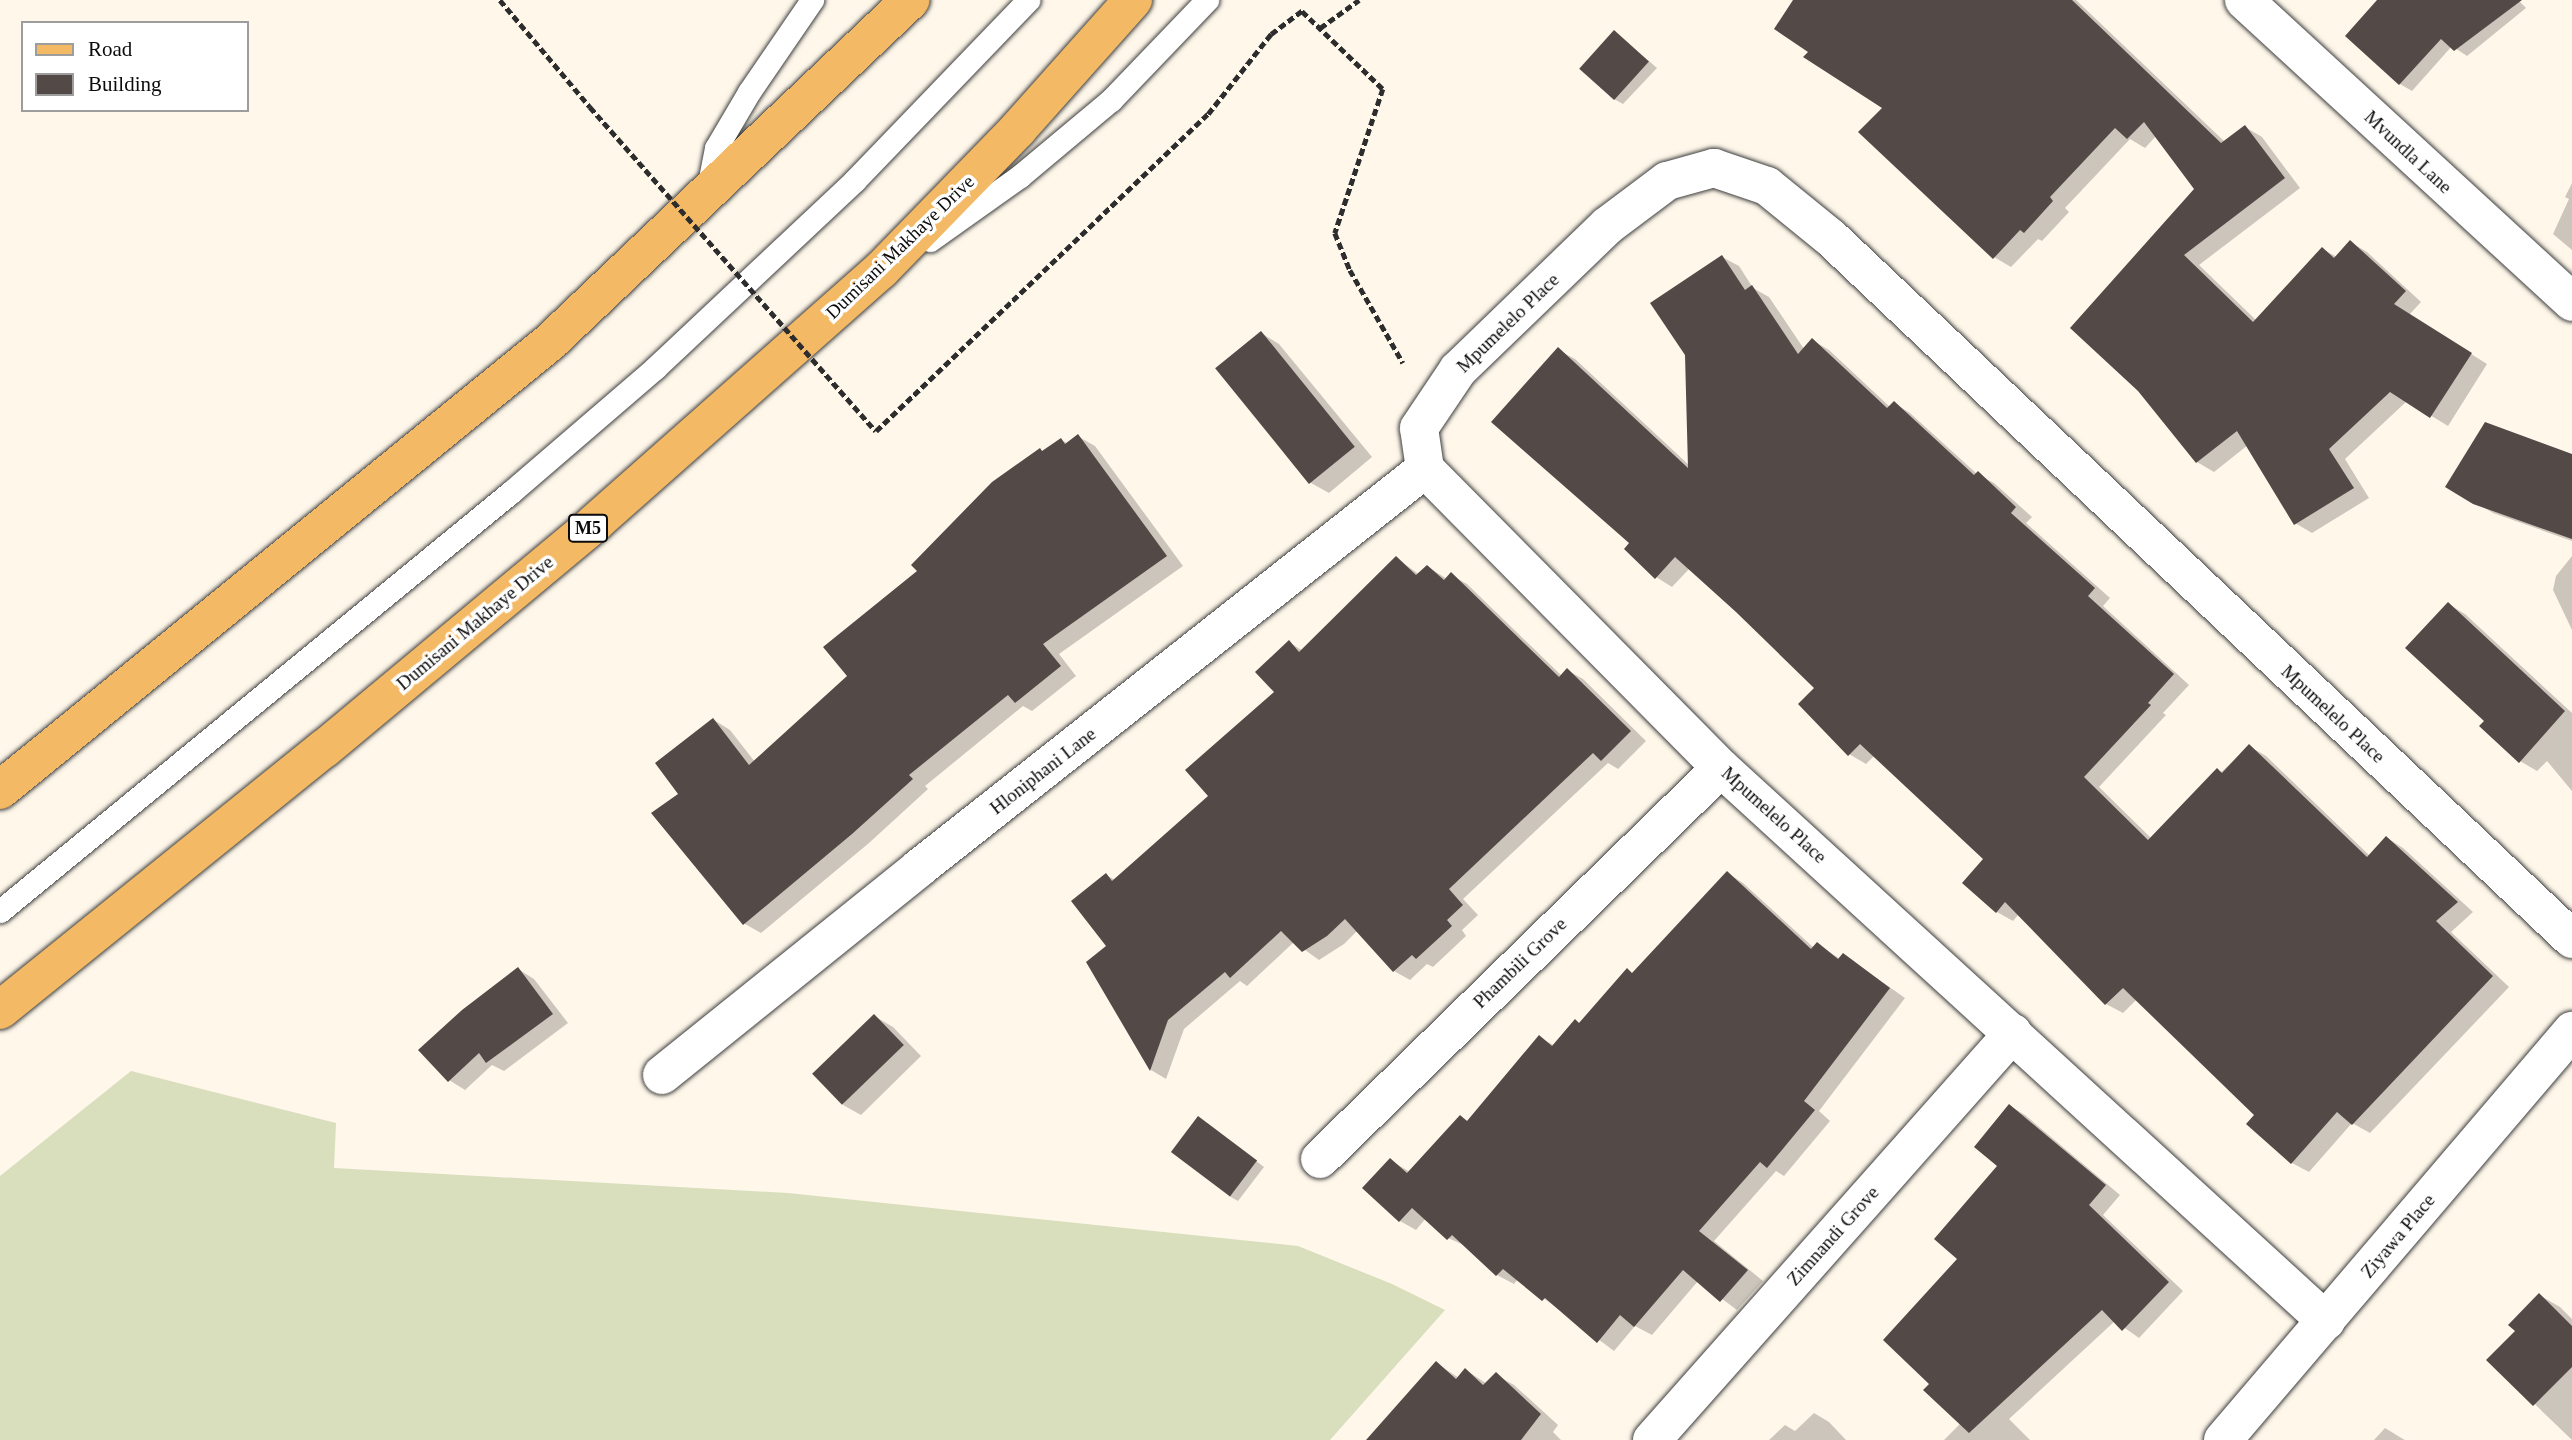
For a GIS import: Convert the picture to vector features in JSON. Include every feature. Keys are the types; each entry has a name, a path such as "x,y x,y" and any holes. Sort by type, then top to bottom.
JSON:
{"main road":[{"path":"0,790 550,342 707,196 910,0"},
{"name":"Dumisani Makhaye Drive","path":"0,1010 324,749 596,522 881,270 1018,130 1133,0"}],"street":[{"name":"Mvundla Lane","path":"2244,0 2572,302"},
{"name":"Mpumelelo Place","path":"2326,1321 2013,1032 1721,768 1425,469 1419,428 1458,370 1607,226 1667,181 1714,168 1767,186 1831,239 2572,939"},
{"name":"Hloniphani Lane","path":"663,1075 919,868 1425,469"},
{"name":"Phambili Grove","path":"1320,1159 1721,768"},
{"name":"Ziyawa Place","path":"2222,1440 2572,1031"},
{"name":"Zimnandi Grove","path":"1652,1440 2013,1032"}],"lane":[{"path":"707,196 716,148 749,92 813,0"},
{"path":"0,911 479,519 655,368 855,180 1028,0"},
{"path":"881,270 1020,176 1101,108 1208,0"}],"path":[{"path":"500,0 590,107 876,431 1208,114 1271,34 1302,11 1383,89 1335,233 1350,270 1430,411"},
{"path":"1320,28 1359,0"}],"green space":[{"path":"131,1071 336,1123 334,1168 788,1193 1298,1246 1392,1284 1445,1310 1330,1440 0,1440 0,1176"}],"building":[{"path":"1793,0 2072,0 2221,143 2245,125 2285,178 2184,255 2253,322 2322,247 2334,258 2350,240 2406,291 2394,304 2472,353 2430,418 2390,392 2329,449 2354,488 2294,525 2237,431 2196,463 2138,391 2070,328 2194,189 2144,122 2127,139 2115,128 2050,197 2053,201 2024,233 2020,230 1993,259 1858,132 1882,108 1803,57 1808,52 1774,29"},
{"path":"2377,0 2522,0 2454,51 2441,39 2399,85 2345,36"},
{"path":"1614,30 1649,61 1614,100 1579,69"},
{"path":"1722,255 1745,290 1752,285 1798,354 1812,338 1887,408 1894,401 1974,475 1978,471 2016,507 2011,513 2095,588 2088,596 2174,674 2148,703 2151,705 2084,777 2148,840 2217,768 2222,773 2249,744 2367,857 2386,836 2458,902 2436,921 2493,976 2352,1125 2337,1112 2291,1164 2246,1124 2254,1115 2123,988 2105,1005 2005,902 1996,913 1962,883 1983,859 1860,744 1848,756 1798,704 1814,688 1736,612 1675,557 1655,579 1624,549 1629,543 1491,422 1558,347 1688,468 1685,355 1650,303"},
{"path":"1261,331 1355,447 1309,484 1215,368"},
{"path":"2485,422 2572,454 2572,539 2473,504 2445,487"},
{"path":"1078,434 1167,556 1043,644 1061,666 1015,703 1008,695 909,775 913,779 743,925 651,813 678,794 655,763 713,718 749,765 847,676 823,647 917,571 911,565 992,482 1040,448 1042,451 1061,438 1065,444"},
{"path":"1396,556 1416,575 1427,565 1444,580 1451,572 1559,677 1567,668 1631,731 1601,761 1593,753 1449,889 1463,905 1447,920 1452,926 1416,959 1412,955 1393,972 1345,919 1327,936 1302,952 1281,931 1230,978 1225,972 1168,1020 1150,1071 1086,962 1106,946 1071,901 1106,873 1112,881 1208,796 1185,770 1274,692 1255,672 1289,640 1299,652"},
{"path":"2448,602 2565,711 2519,763 2479,726 2484,721 2405,648"},
{"path":"1727,871 1811,949 1817,942 1838,959 1843,953 1890,988 1804,1101 1815,1110 1767,1168 1760,1162 1699,1231 1748,1270 1720,1302 1683,1270 1634,1327 1620,1315 1597,1343 1545,1298 1542,1301 1503,1269 1496,1276 1452,1235 1447,1240 1412,1208 1399,1222 1362,1188 1390,1158 1407,1173 1460,1115 1467,1121 1539,1035 1552,1046 1575,1019 1579,1023 1627,968 1632,973"},
{"path":"518,967 553,1014 486,1063 479,1053 448,1082 418,1050 462,1010"},
{"path":"874,1014 904,1045 842,1105 812,1074"},
{"path":"2009,1104 2106,1185 2089,1205 2169,1282 2122,1331 2102,1310 1969,1433 1923,1390 1929,1384 1883,1340 1957,1259 1934,1239 1997,1166 1974,1147"},
{"path":"1198,1116 1257,1161 1230,1196 1171,1152"},
{"path":"2539,1293 2572,1326 2572,1367 2533,1406 2486,1360 2515,1331 2508,1325"},
{"path":"1436,1361 1456,1379 1465,1368 1483,1385 1496,1372 1541,1414 1521,1440 1366,1440"}]}
